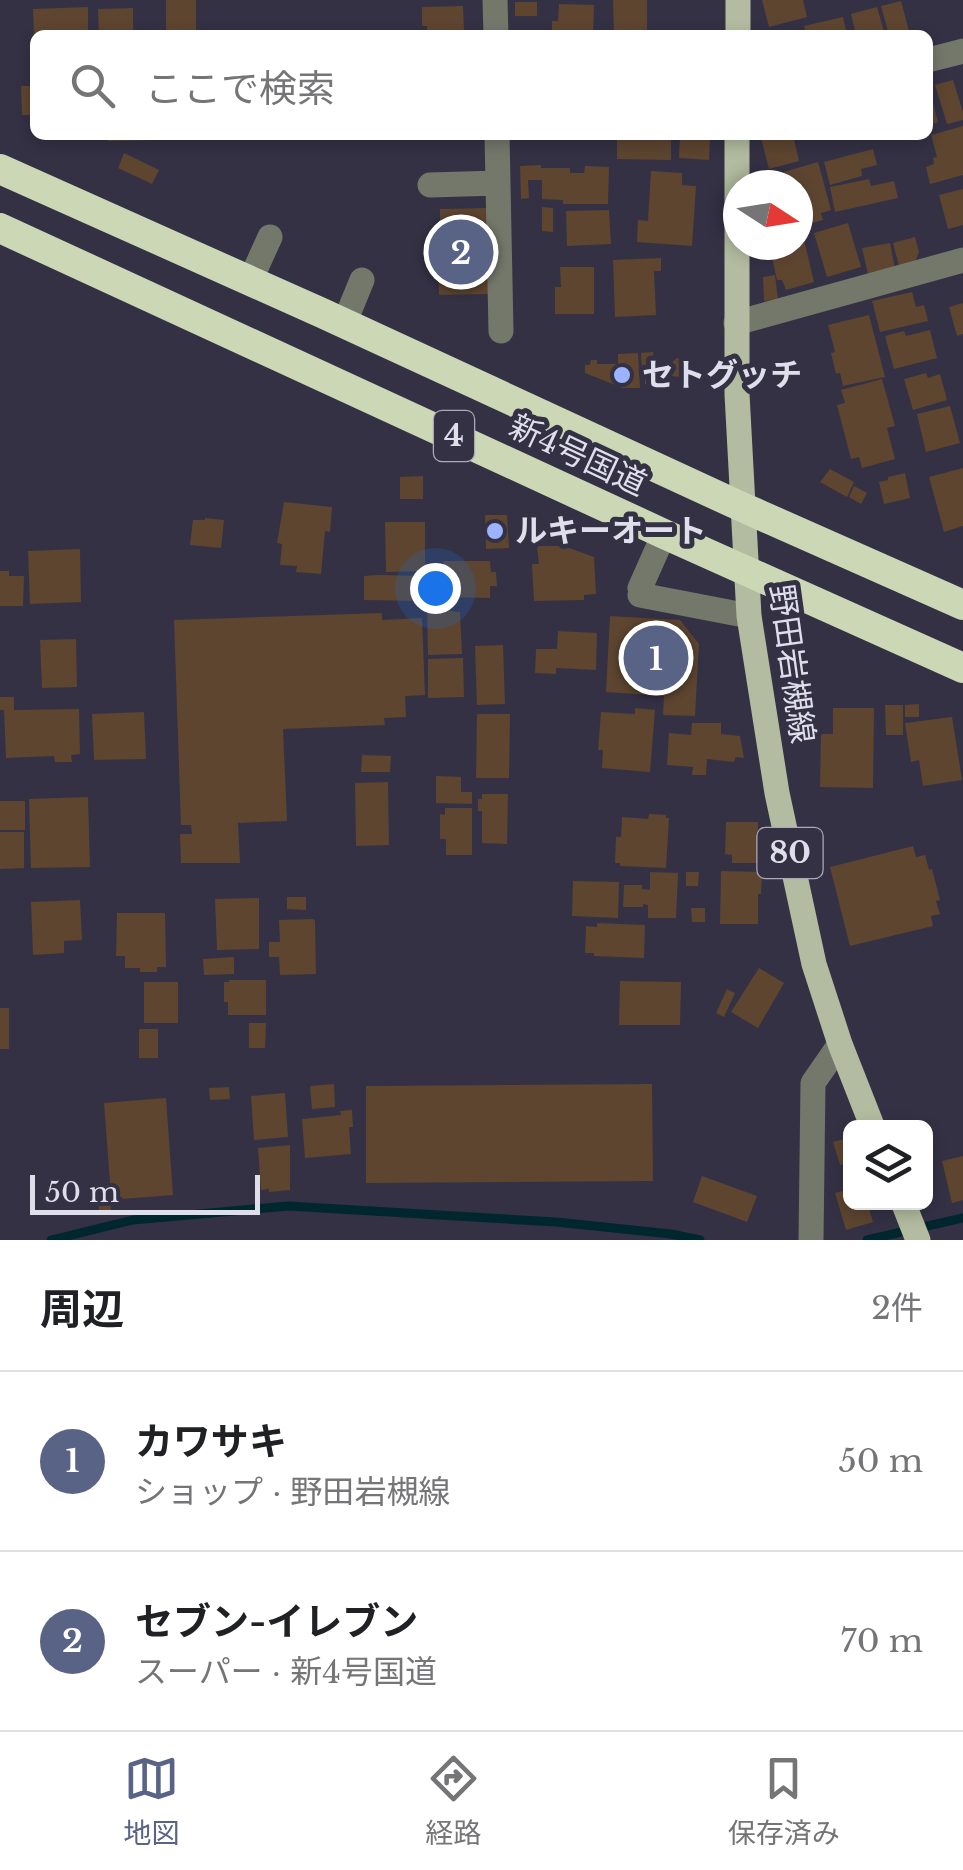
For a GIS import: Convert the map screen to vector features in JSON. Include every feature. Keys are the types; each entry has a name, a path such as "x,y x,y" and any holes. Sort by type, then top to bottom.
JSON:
{"highway":[{"name":"新4号国道","path":"0,168 963,605"},
{"name":"新4号国道","path":"0,228 963,668"}],"main road":[{"path":"738,0 738,30"},
{"name":"野田岩槻線","path":"737,140 736,323 749,616 777,793 814,964 870,1120"},
{"path":"906,1210 918,1240"}],"street":[{"path":"495,0 496,30"},
{"path":"933,59 963,51"},
{"path":"498,140 500,331"},
{"path":"430,185 498,184"},
{"path":"250,281 270,236"},
{"path":"736,323 963,260"},
{"path":"344,324 362,280"},
{"path":"664,534 640,592 749,616"},
{"path":"811,1231 813,1083 840,1044"}],"building":[{"path":"166,0 196,0 196,30 166,30"},
{"path":"613,0 647,0 647,30 614,30"},
{"path":"762,0 803,0 807,17 769,27"},
{"path":"901,1 909,30 888,30 881,6"},
{"path":"515,2 537,2 537,16 515,16"},
{"path":"559,4 594,5 593,30 552,30 552,21 558,21"},
{"path":"463,6 464,30 427,30 427,26 422,26 422,7"},
{"path":"88,7 88,30 34,30 33,9"},
{"path":"877,7 884,30 855,30 851,14"},
{"path":"133,8 133,30 99,30 98,9"},
{"path":"843,17 846,30 805,30 804,26"},
{"path":"953,80 963,120 947,124 935,85"},
{"path":"21,86 30,86 30,115 22,115"},
{"path":"963,126 963,175 930,184 926,167 934,164 933,158 937,157 933,134"},
{"path":"617,140 671,140 671,160 617,159"},
{"path":"680,140 710,140 709,160 679,158"},
{"path":"762,140 794,140 799,161 769,169"},
{"path":"873,149 877,165 861,169 862,176 830,185 824,162"},
{"path":"124,153 159,170 152,184 118,168"},
{"path":"818,162 831,210 821,213 823,220 813,223 813,170 791,170"},
{"path":"520,166 570,168 570,173 584,173 585,166 609,167 608,204 563,204 563,200 542,199 542,180 528,180 529,198 521,199"},
{"path":"651,171 682,173 682,185 696,186 692,246 637,242 638,220 648,221"},
{"path":"869,179 871,186 894,181 898,198 835,212 830,187"},
{"path":"963,189 963,225 948,229 939,195"},
{"path":"542,207 553,208 553,232 542,231"},
{"path":"487,208 489,294 439,295 440,209"},
{"path":"609,210 611,244 567,246 566,211"},
{"path":"848,223 861,267 827,277 814,233"},
{"path":"915,237 919,252 915,262 899,266 893,243"},
{"path":"890,243 895,269 868,274 862,248"},
{"path":"661,258 661,271 654,271 656,315 615,317 613,260"},
{"path":"773,260 809,260 814,282 786,290 782,280 777,280"},
{"path":"560,267 594,267 594,314 555,314 555,287 561,287"},
{"path":"775,275 778,300 764,301 763,277"},
{"path":"912,292 916,307 924,305 928,321 880,332 872,301"},
{"path":"963,303 963,334 957,336 949,307"},
{"path":"869,315 885,377 843,386 840,373 836,374 828,325"},
{"path":"930,330 937,358 894,369 885,336"},
{"path":"653,352 654,365 671,363 677,358 688,366 687,373 680,377 672,376 671,372 670,380 661,389 645,384 641,353"},
{"path":"638,353 640,388 623,388 585,373 585,365 590,365 591,360 597,360 597,364 618,364 618,354"},
{"path":"926,373 928,378 940,374 947,400 913,410 904,379"},
{"path":"882,379 895,426 887,428 895,459 862,468 859,457 851,459 837,405 845,403 841,390"},
{"path":"950,406 960,443 926,452 917,414"},
{"path":"963,468 963,526 944,532 929,477"},
{"path":"830,469 854,482 847,497 820,482"},
{"path":"905,473 910,498 884,504 879,482"},
{"path":"423,476 423,499 400,499 400,477"},
{"path":"854,486 867,493 861,504 849,497"},
{"path":"284,502 332,507 330,532 325,531 321,574 296,572 297,566 280,565 282,544 277,543"},
{"path":"485,515 507,515 509,548 486,549"},
{"path":"193,520 224,520 221,548 190,545"},
{"path":"385,522 425,522 425,571 386,572"},
{"path":"537,546 564,546 594,557 596,594 584,595 584,600 534,601 532,564 539,564"},
{"path":"80,549 81,602 30,604 28,551"},
{"path":"443,561 490,561 497,586 490,586 490,598 444,597"},
{"path":"0,571 9,571 9,576 24,576 23,606 0,606"},
{"path":"364,576 426,576 425,601 364,600"},
{"path":"427,609 460,612 462,654 428,655"},
{"path":"382,613 382,620 422,618 425,695 405,696 406,717 384,718 385,725 283,729 287,821 238,823 240,863 181,863 180,834 192,834 191,825 181,825 174,620"},
{"path":"610,616 680,620 699,644 695,716 663,715 664,696 606,692"},
{"path":"558,631 597,633 596,670 556,668 556,674 535,673 536,649 557,649"},
{"path":"76,639 77,687 42,688 40,640"},
{"path":"503,645 505,704 477,705 475,646"},
{"path":"463,658 464,697 428,698 428,659"},
{"path":"0,697 14,697 14,710 79,709 80,754 71,755 72,762 55,762 54,756 6,758"},
{"path":"919,704 919,717 905,717 905,705"},
{"path":"885,705 903,705 903,735 886,735"},
{"path":"635,708 655,710 650,772 602,768 603,750 598,750 601,712 635,714"},
{"path":"833,708 874,708 873,788 820,787 821,734 833,734"},
{"path":"144,712 146,759 94,760 92,714"},
{"path":"477,714 510,714 509,778 476,778"},
{"path":"952,717 962,780 923,786 919,760 911,762 905,723"},
{"path":"692,723 721,723 721,734 740,736 744,758 736,757 734,762 707,759 706,775 692,775 693,767 667,765 669,733 691,735"},
{"path":"362,755 391,756 390,772 361,772"},
{"path":"436,776 461,777 461,792 472,792 472,804 436,803"},
{"path":"388,782 389,845 356,846 355,783"},
{"path":"482,794 508,794 507,844 482,843 478,799 482,799"},
{"path":"88,797 90,867 31,868 29,799"},
{"path":"0,801 25,801 25,830 0,830"},
{"path":"445,808 472,808 472,855 446,855 446,839 440,839 440,814 445,815"},
{"path":"649,814 669,818 666,868 615,863 622,817 648,819"},
{"path":"726,822 758,822 757,863 732,863 732,855 725,854"},
{"path":"0,832 24,832 24,868 0,869"},
{"path":"913,846 916,857 925,855 929,870 932,869 940,900 936,901 940,914 931,916 933,926 850,946 830,867"},
{"path":"721,871 762,872 758,924 720,924"},
{"path":"650,872 678,873 676,918 648,918 648,905 623,907 624,885 642,885 642,889 650,890"},
{"path":"686,872 699,872 698,886 686,886"},
{"path":"573,881 619,882 618,918 572,916"},
{"path":"287,897 306,897 306,910 287,909"},
{"path":"259,898 259,949 217,950 215,899"},
{"path":"80,900 82,940 64,941 64,953 33,955 31,902"},
{"path":"691,908 705,908 705,922 692,922"},
{"path":"117,913 165,913 166,967 157,967 157,972 125,968 125,956 116,956"},
{"path":"313,919 316,974 280,975 279,957 269,957 269,942 280,942 279,920"},
{"path":"597,923 645,925 644,958 585,953 586,926 597,927"},
{"path":"234,957 234,974 204,975 203,959"},
{"path":"759,968 784,983 758,1028 731,1012"},
{"path":"266,980 266,1015 228,1015 224,982"},
{"path":"620,981 681,982 680,1025 619,1025"},
{"path":"144,982 178,982 178,1023 144,1023"},
{"path":"727,989 735,993 724,1017 716,1013"},
{"path":"0,1008 9,1008 9,1049 0,1049"},
{"path":"249,1023 266,1023 265,1048 249,1048"},
{"path":"139,1029 158,1029 158,1058 139,1058"},
{"path":"334,1084 335,1107 312,1109 310,1086"},
{"path":"652,1084 653,1181 366,1183 366,1086"},
{"path":"229,1087 230,1099 210,1100 209,1088"},
{"path":"285,1093 288,1137 254,1140 251,1096"},
{"path":"166,1098 173,1195 110,1200 111,1210 99,1211 98,1197 111,1196 104,1103"},
{"path":"352,1110 351,1154 305,1158 302,1119"},
{"path":"843,1139 843,1164 840,1165 833,1142"},
{"path":"290,1145 290,1190 261,1190 258,1148"},
{"path":"963,1156 963,1200 952,1203 942,1161"},
{"path":"702,1176 757,1196 747,1222 693,1202"},
{"path":"843,1191 843,1210 869,1210 873,1222 846,1230 835,1193"}],"waterway":[{"path":"51,1240 133,1220 288,1206 556,1222 700,1240"},
{"path":"867,1240 963,1218"}],"place":[{"name":"セブン-イレブン","path":"461,252"},
{"name":"セトグッチ","path":"622,375"},
{"name":"ルキーオート","path":"495,531"},
{"name":"カワサキ","path":"656,658"}]}
